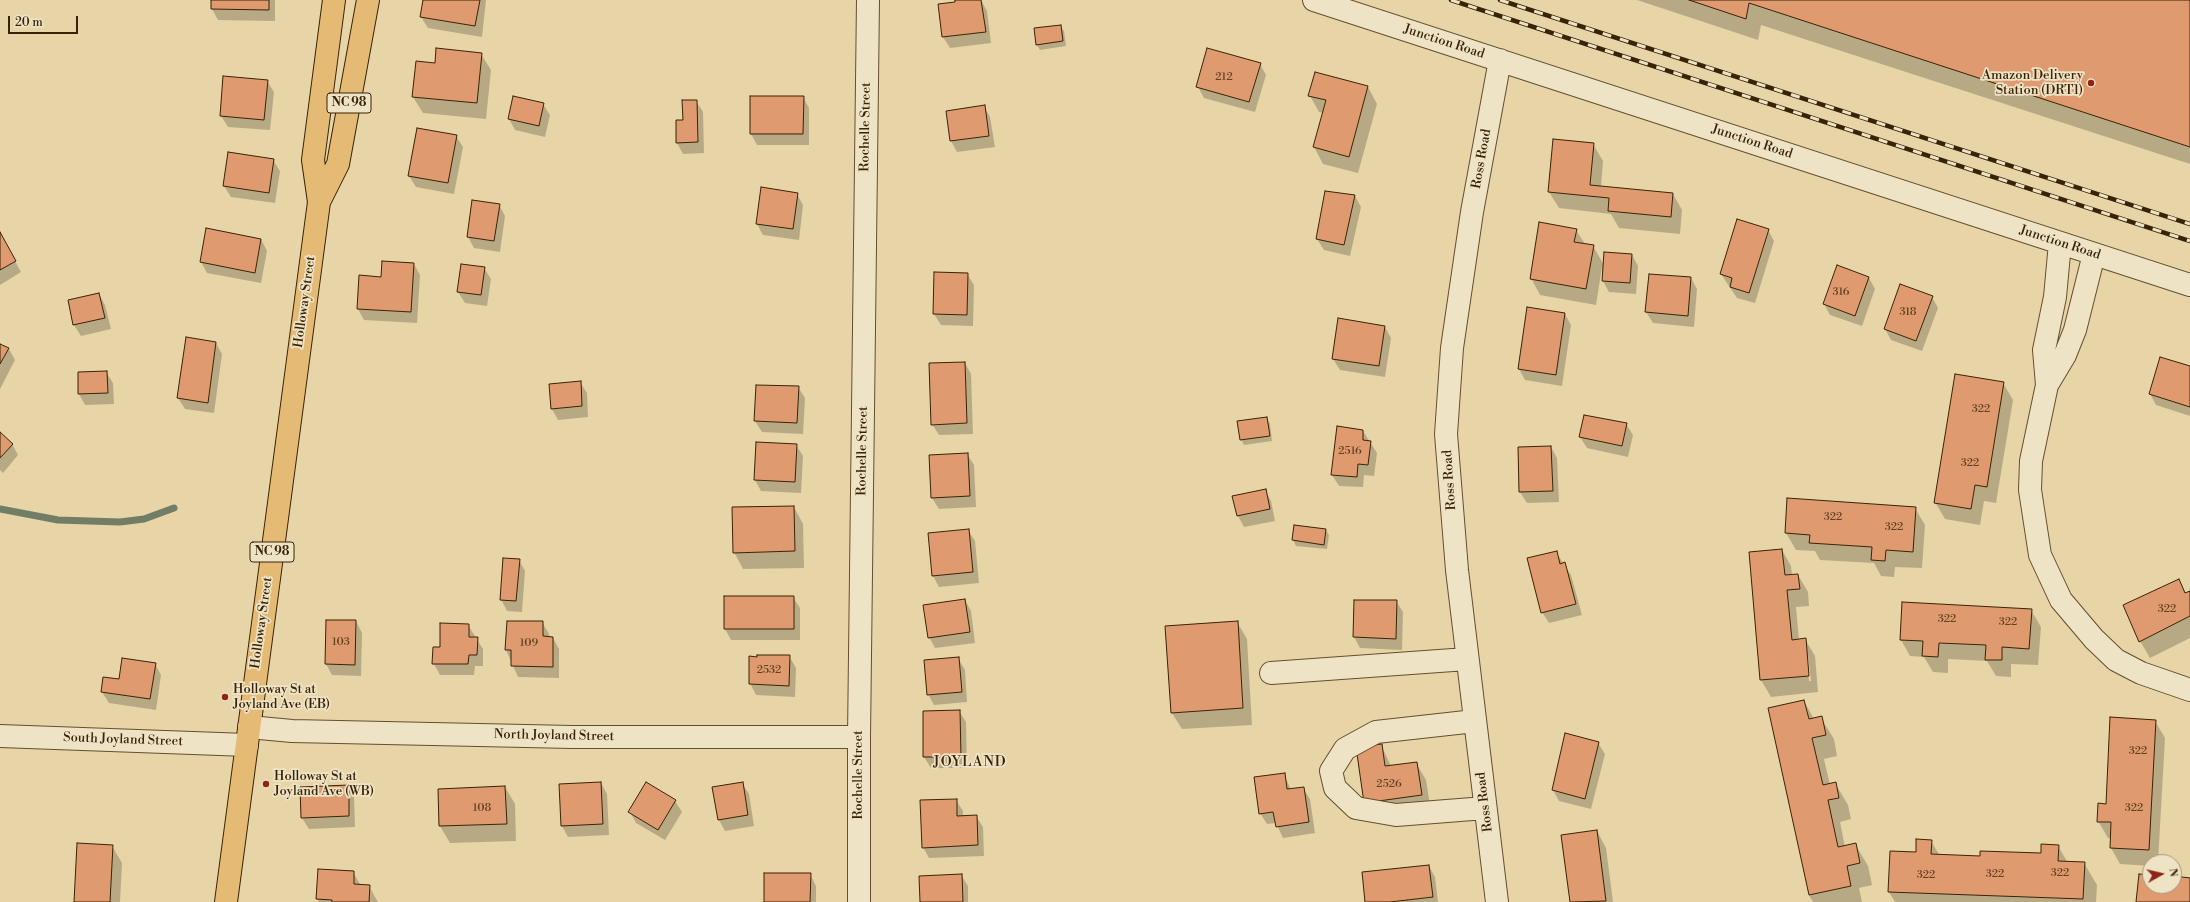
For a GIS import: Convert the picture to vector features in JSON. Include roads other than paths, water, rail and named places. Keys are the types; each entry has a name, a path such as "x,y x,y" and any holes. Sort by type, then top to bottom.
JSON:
{"highway":[{"name":"Holloway Street","path":"226,902 319,202 313,160 334,0"},
{"name":"Holloway Street","path":"319,202 338,164 368,0"}],"street":[{"name":"Rochelle Street","path":"859,902 859,737 868,0"},
{"name":"Junction Road","path":"1314,0 2190,285"},
{"name":"Ross Road","path":"1497,902 1457,570 1447,426 1452,348 1458,304 1500,60"},
{"path":"2060,243 2055,297 2044,350 2047,385 2031,461 2030,490 2040,555 2061,600 2077,621 2116,660 2141,673 2190,690"},
{"path":"2047,385 2065,355 2072,336 2094,254"},
{"path":"1271,673 1467,659"},
{"path":"1475,721 1376,732 1345,749 1331,771 1335,788 1356,808 1396,815 1485,808"},
{"name":"North Joyland Street","path":"248,736 292,731 564,737 859,737"},
{"name":"South Joyland Street","path":"0,736 248,736"}],"waterway":[{"path":"0,509 58,520 120,522 144,519 174,508"}],"railway":[{"path":"1451,0 2190,241"},
{"path":"1500,0 2190,224"}],"place":[{"name":"Amazon Delivery Station (DRT1)","path":"2091,83"},
{"name":"Holloway St at Joyland Ave (EB)","path":"225,697"},
{"name":"Holloway St at Joyland Ave (WB)","path":"266,784"}],"district":[{"name":"JOYLAND","path":"970,763"}]}
